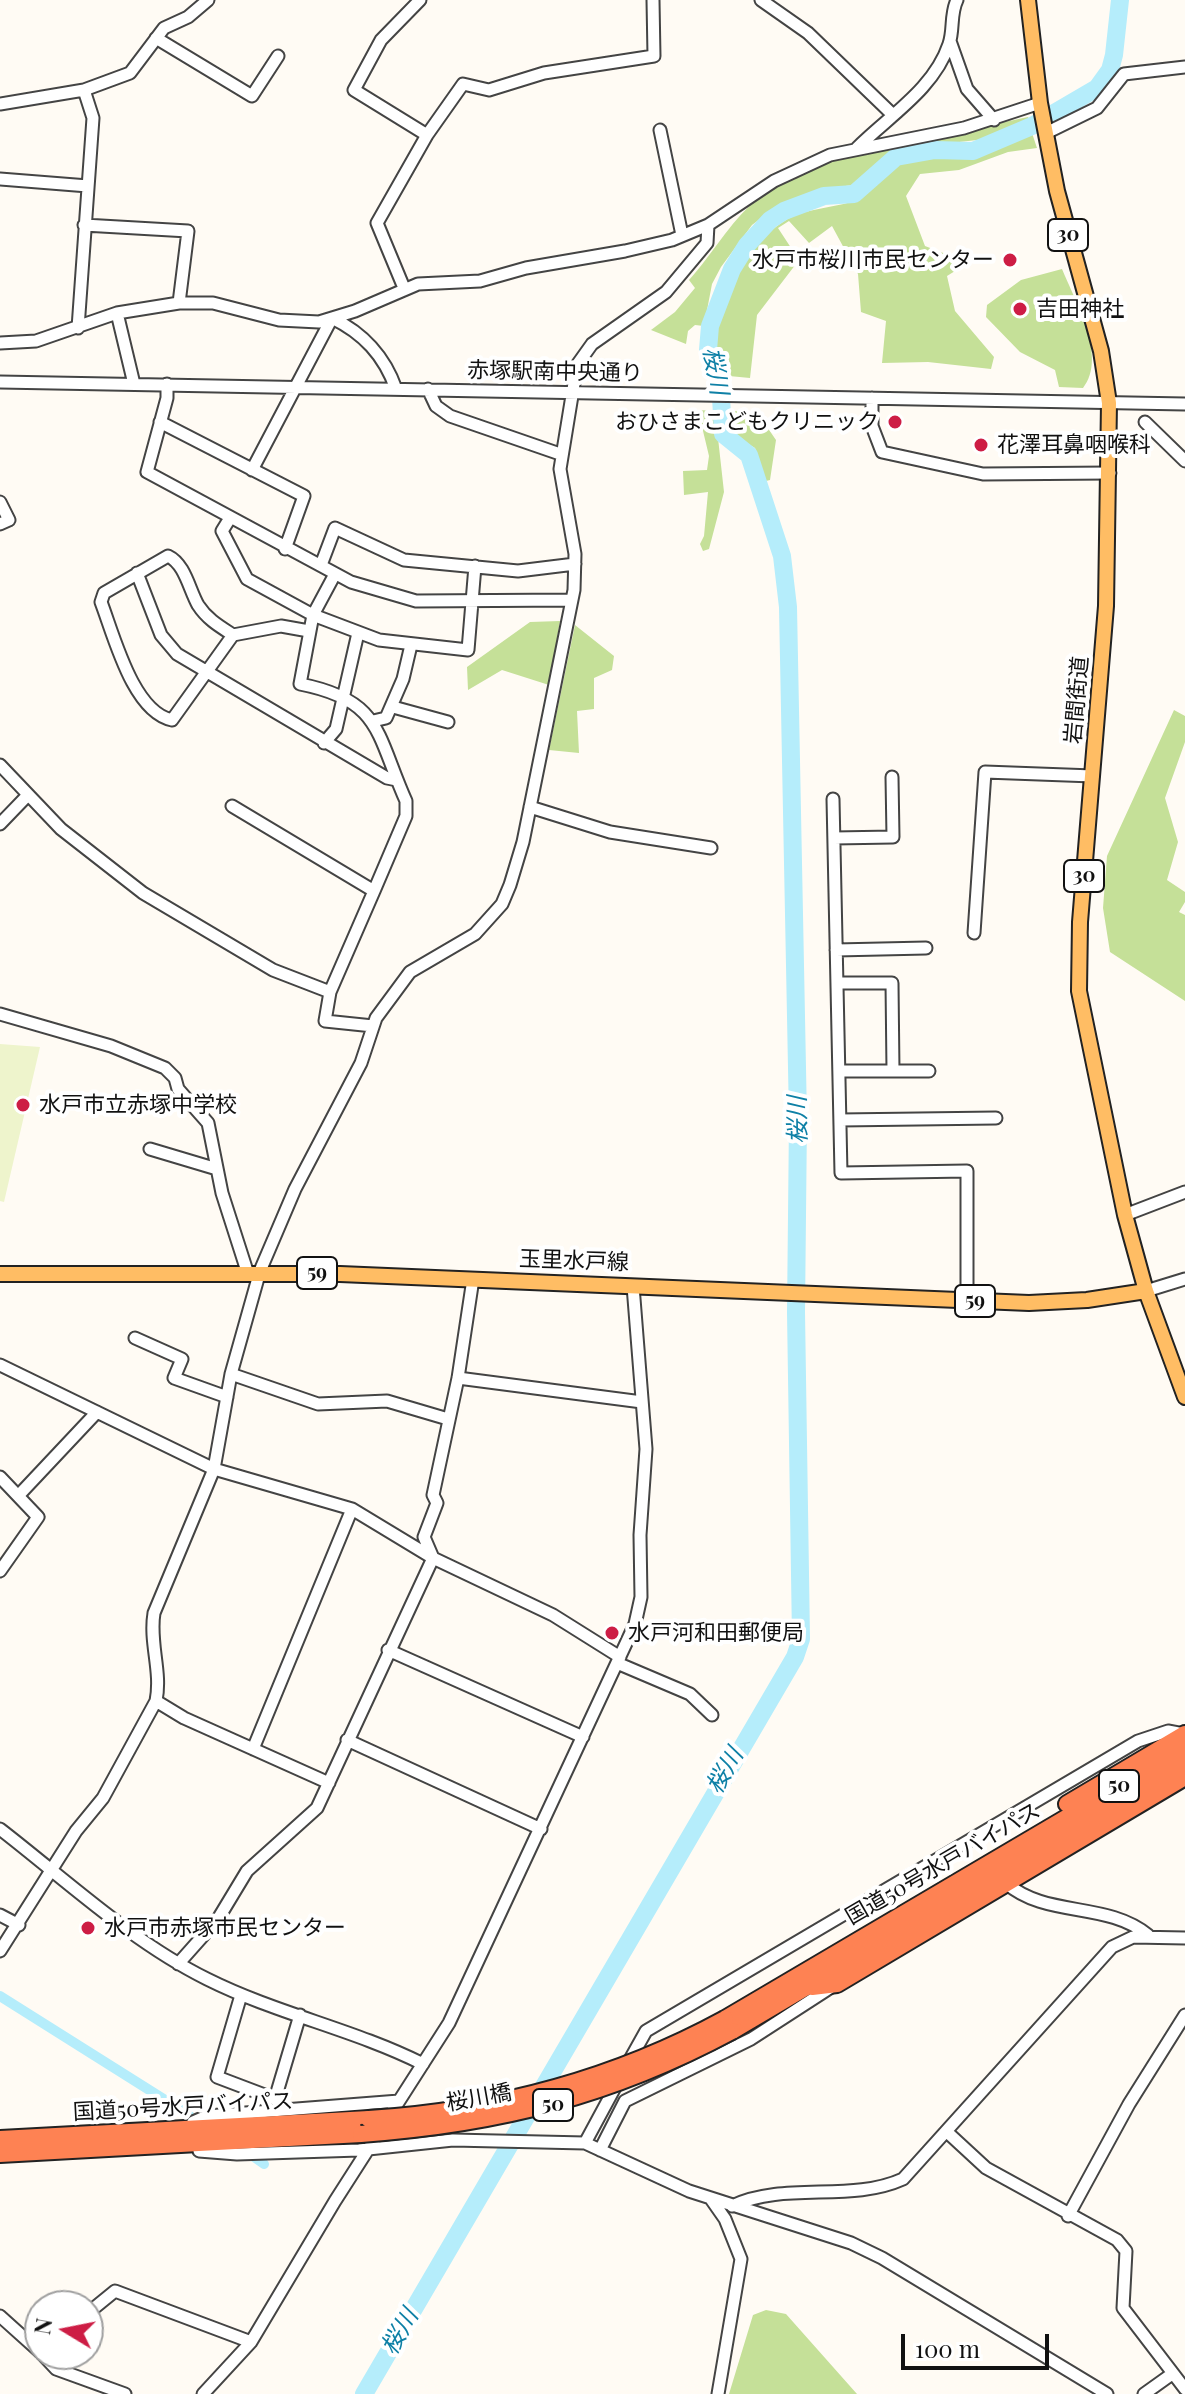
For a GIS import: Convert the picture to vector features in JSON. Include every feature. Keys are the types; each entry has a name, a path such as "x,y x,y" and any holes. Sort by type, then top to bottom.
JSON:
{"highway":[{"path":"795,1984 848,1933 1185,1734"},
{"name":"国道50号水戸バイパス","path":"1057,1831 1185,1748"},
{"name":"国道50号水戸バイパス","path":"728,2025 1057,1831 1185,1763"},
{"path":"795,1984 837,1984 1185,1777"},
{"name":"桜川橋","path":"366,2134 494,2119 559,2103 658,2068 728,2025"},
{"name":"国道50号水戸バイパス","path":"0,2139 366,2134"},
{"name":"国道50号水戸バイパス","path":"0,2154 188,2136"}],"main road":[{"name":"岩間街道","path":"1028,0 1041,106 1057,191 1101,351 1109,403 1106,621 1078,976 1125,1215 1146,1291 1185,1397"},
{"name":"玉里水戸線","path":"0,1274 253,1271 1055,1303 1146,1291"}],"street":[{"path":"0,104 84,90 130,73 164,28 188,17 208,0"},
{"path":"404,288 377,223 427,135 463,84 489,90 544,73 654,56 653,0"},
{"path":"761,0 808,33 893,115"},
{"path":"856,148 918,93 936,70 950,41 957,0"},
{"path":"413,2 381,40 354,90 427,135"},
{"path":"156,38 252,96 278,56"},
{"path":"950,41 967,89 994,120"},
{"path":"1045,131 1097,108 1124,74 1185,67"},
{"path":"78,328 93,118 84,90"},
{"path":"0,343 36,341 117,313 179,303 213,303 279,320 319,322 404,288 480,281 540,265 637,249 708,225 792,171 856,148 994,120 1041,106"},
{"path":"660,130 682,235"},
{"path":"0,179 88,186"},
{"path":"84,225 188,231 179,303"},
{"path":"0,1951 52,1869 103,1798 156,1701 159,1686 150,1633 154,1613 214,1469 253,1271 361,1063 373,1026 410,972 463,944 502,904 516,866 572,600 575,564 560,454 577,365 585,352 666,292 707,243 708,225"},
{"path":"117,313 134,384"},
{"path":"252,470 332,318"},
{"path":"332,318 362,334 390,372 396,389"},
{"name":"赤塚駅南中央通り","path":"0,382 1185,404"},
{"path":"167,384 147,472 285,549 335,574 397,598 572,600"},
{"path":"428,389 436,406 450,416 560,454"},
{"path":"872,398 872,426 882,452 983,474 1110,473"},
{"path":"160,422 304,496 285,549"},
{"path":"1145,422 1185,461"},
{"path":"0,502 9,520 0,524"},
{"path":"230,518 222,531 247,579 313,615 358,633 411,645 468,650 475,566"},
{"path":"321,565 335,528 404,560 518,571 575,564"},
{"path":"233,635 172,720 163,718 130,680 101,602 104,593 168,556 176,560 199,605 211,621 233,635 281,626 309,631"},
{"path":"137,573 161,635 177,654 324,743 387,778 397,780"},
{"path":"335,574 313,615 300,684 329,690 358,706 373,721 406,801 406,816 330,992 325,1021 373,1026"},
{"path":"324,743 336,729 358,633"},
{"path":"373,721 386,718 393,707 411,645"},
{"path":"393,707 448,722"},
{"path":"0,765 61,829 143,893 273,970 330,992"},
{"path":"974,933 985,772 1093,776"},
{"path":"834,838 893,837 892,777"},
{"path":"0,824 27,796"},
{"path":"833,799 841,1173 967,1171 967,1301"},
{"path":"232,806 374,891"},
{"path":"530,807 610,832 711,848"},
{"path":"836,950 926,948"},
{"path":"837,983 892,983 893,1071"},
{"path":"0,1014 111,1046 165,1068 208,1123 217,1169 253,1271"},
{"path":"839,1071 929,1071"},
{"path":"840,1120 996,1118"},
{"path":"150,1149 217,1169"},
{"path":"1125,1215 1185,1192"},
{"path":"178,1964 218,1919 247,1871 317,1808 433,1558 424,1537 437,1503 433,1495 458,1378 473,1279"},
{"path":"1146,1291 1185,1279"},
{"path":"203,2394 251,2342 366,2134 399,2101 462,1999 635,1624 641,1597 640,1535 646,1462 633,1286"},
{"path":"135,1338 182,1359 174,1378 227,1397"},
{"path":"0,1365 214,1469 352,1509 433,1558 553,1615 619,1660 690,1694 712,1715"},
{"path":"231,1374 318,1404 387,1401 448,1419"},
{"path":"458,1378 642,1402"},
{"path":"18,1496 97,1412"},
{"path":"0,1477 38,1517 0,1571"},
{"path":"253,1749 328,1574 352,1509"},
{"path":"388,1650 583,1737"},
{"path":"156,1701 329,1783"},
{"path":"585,2143 646,2031 1138,1741 1168,1731 1185,1734"},
{"path":"347,1740 541,1829"},
{"path":"0,1829 178,1964 241,1995 362,2037 423,2064"},
{"path":"1006,1883 1017,1893 1061,1907 1129,1920 1148,1935"},
{"path":"0,1915 19,1925"},
{"path":"732,2206 759,2198 873,2190 903,2179 1097,1959 1122,1941 1148,1935 1185,1938"},
{"path":"600,2150 625,2101 751,2039 837,1984"},
{"path":"241,1995 217,2077 275,2099 300,2015"},
{"path":"1068,2216 1129,2104 1185,2015"},
{"path":"188,2136 193,2122 207,2116 399,2101"},
{"path":"947,2132 986,2168 1068,2216 1117,2240 1126,2251 1123,2308 1185,2389"},
{"path":"366,2134 453,2140 585,2143 657,2178 711,2199 851,2243 882,2258 1107,2394"},
{"path":"711,2199 725,2219 741,2259 730,2307 718,2394"},
{"path":"104,2300 115,2291 251,2342"},
{"path":"0,2316 24,2338"},
{"path":"59,2370 125,2394"},
{"path":"1144,2394 1172,2374"}],"green space":[{"path":"1028,117 1030,120 986,139 906,148 854,185 819,189 780,204 752,225 721,267 712,284 704,326 695,325 688,331 686,344 651,330 675,312 695,288 689,280 737,219 755,201 781,183 848,156"},
{"path":"1032,133 1037,148 1008,152 959,170 920,174 906,196 925,246 951,256 955,271 947,276 955,311 994,357 991,369 928,362 882,363 886,321 861,312 858,274 832,226 809,243 789,221 778,228 799,260 757,315 750,378 729,376 717,355 715,337 718,317 735,276 762,240 777,226 799,214 856,200 892,169 907,161 970,157"},
{"path":"1062,269 1091,345 1090,375 1083,388 1059,387 1055,370 1020,352 986,317 987,305 1021,280"},
{"path":"698,410 715,411 724,492 709,549 703,551 700,544 704,536 708,492 684,495 683,471 707,470 709,456"},
{"path":"728,411 756,411 776,440 770,480 766,481 755,448 729,433"},
{"path":"560,621 549,685 502,670 468,690 467,667 530,622"},
{"path":"575,625 614,656 612,670 594,678 594,709 577,711 579,753 549,750"},
{"path":"1174,710 1185,716 1185,742 1165,798 1178,842 1167,880 1185,892 1185,902 1179,912 1185,915 1185,1001 1110,952 1103,908 1107,856"},
{"path":"0,1044 40,1047 4,1202 0,1201"},
{"path":"766,2310 786,2314 857,2394 729,2394 753,2315"}],"waterway":[{"name":"桜川","path":"364,2394 795,1657 801,1639 796,1312 798,1119 788,607 782,556 749,455 723,434 720,378 708,350 710,326 732,269 747,245 770,220 784,211 824,196 854,194 896,157 935,150 973,151 1032,126 1097,88 1110,70 1114,55 1120,0"},
{"path":"0,1996 189,2115"},
{"path":"247,2152 264,2164"}],"place":[{"name":"水戸市桜川市民センター","path":"1010,260"},
{"name":"吉田神社","path":"1020,309"},
{"name":"おひさまこどもクリニック","path":"895,422"},
{"name":"花澤耳鼻咽喉科","path":"981,445"},
{"name":"水戸市立赤塚中学校","path":"23,1105"},
{"name":"水戸河和田郵便局","path":"612,1633"},
{"name":"水戸市赤塚市民センター","path":"88,1928"}]}
